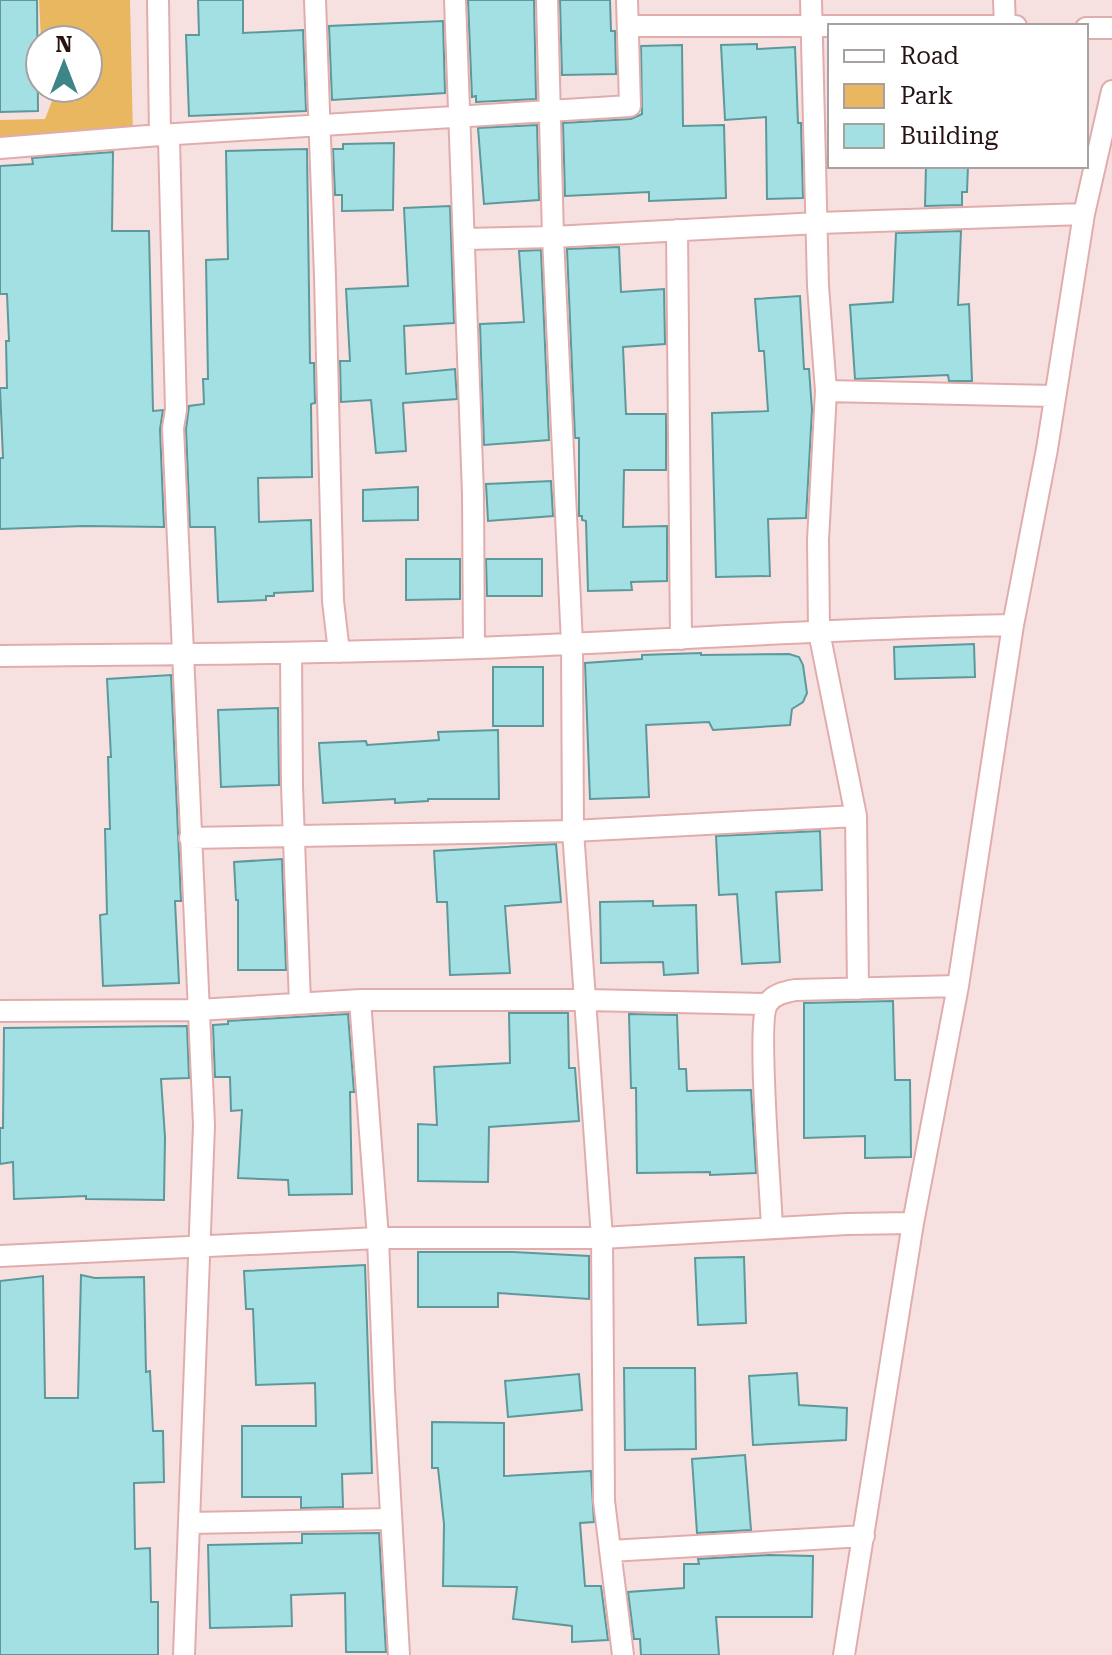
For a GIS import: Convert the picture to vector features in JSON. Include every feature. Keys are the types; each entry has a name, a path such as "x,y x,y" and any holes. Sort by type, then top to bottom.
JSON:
{"street":[{"path":"158,0 160,135"},
{"path":"315,0 333,601 339,652"},
{"path":"455,0 473,494 474,648"},
{"path":"547,0 553,237 572,644 573,831 602,1238 604,1501 623,1655"},
{"path":"0,148 630,106 627,0"},
{"path":"811,0 818,286 826,391 818,540 819,632 856,816 858,989"},
{"path":"1004,0 1005,24"},
{"path":"628,26 828,25"},
{"path":"1088,28 1112,28"},
{"path":"844,1655 913,1223 958,986 1013,625 1055,396 1084,214 1112,91"},
{"path":"160,135 169,139 176,410 173,428 204,1125 184,1655"},
{"path":"464,239 1084,214"},
{"path":"677,230 681,639"},
{"path":"826,391 1055,396"},
{"path":"0,656 291,654 1013,625"},
{"path":"291,654 293,838 300,1003"},
{"path":"190,838 573,831 856,816"},
{"path":"772,1228 763,1023 767,1004 780,993 795,990 958,986"},
{"path":"0,1011 198,1010 360,1000 767,1004"},
{"path":"360,1000 378,1238 399,1655"},
{"path":"0,1256 378,1238 602,1238 913,1223"},
{"path":"189,1523 391,1519"},
{"path":"610,1551 864,1536"}],"green space":[{"path":"39,0 130,0 133,137 0,140 0,120 45,119 51,104 104,104 104,24 40,24"}],"building":[{"path":"0,0 37,0 37,24 24,24 24,104 38,104 38,111 0,112"},
{"path":"198,0 243,0 243,33 303,30 306,111 189,116 186,35 199,35"},
{"path":"468,0 534,0 536,99 476,102 476,96 472,97"},
{"path":"560,0 610,0 611,31 615,31 616,74 562,75"},
{"path":"443,21 445,93 332,100 329,26"},
{"path":"757,44 757,49 795,47 803,198 767,199 766,117 725,120 721,45"},
{"path":"682,45 683,126 724,125 726,198 649,201 649,192 565,196 563,123 631,119 642,114 641,46"},
{"path":"537,125 539,200 484,204 478,128"},
{"path":"394,143 393,210 342,211 342,195 335,195 333,149 343,149 343,144"},
{"path":"307,149 310,363 314,363 315,403 311,404 312,477 258,478 259,522 311,520 313,591 274,593 274,596 266,596 266,600 218,602 215,527 190,527 186,429 189,406 204,404 203,379 208,379 206,260 228,259 226,151"},
{"path":"113,152 112,231 149,231 153,411 163,410 160,429 164,527 0,529 0,458 3,458 0,388 7,388 6,341 9,341 7,294 0,294 0,166 33,164 32,158"},
{"path":"926,168 968,168 967,192 962,192 962,205 925,206"},
{"path":"450,206 454,323 404,326 406,374 455,369 457,399 403,403 406,451 376,453 371,400 341,402 340,361 350,361 346,289 408,286 404,208"},
{"path":"961,231 958,305 969,304 972,381 949,381 948,375 855,379 850,305 893,302 896,233"},
{"path":"619,247 621,292 664,289 665,344 623,347 626,414 666,414 666,470 624,470 623,527 667,526 667,581 631,582 632,590 588,591 586,521 579,516 579,438 575,438 567,249"},
{"path":"541,250 549,440 484,445 480,324 524,322 519,251"},
{"path":"800,296 804,369 809,369 812,410 806,518 768,519 770,576 716,577 712,413 768,411 764,351 759,351 755,299"},
{"path":"551,481 553,516 488,521 486,484"},
{"path":"418,487 418,520 363,521 363,490"},
{"path":"406,559 460,559 460,599 406,600"},
{"path":"486,559 542,559 542,596 487,596"},
{"path":"974,644 975,677 895,679 894,647"},
{"path":"789,654 799,657 807,693 803,702 792,709 790,725 713,730 709,722 646,725 649,797 590,799 585,663 642,659 642,655"},
{"path":"493,667 543,667 543,726 493,726"},
{"path":"171,675 181,901 175,901 179,983 103,986 100,915 107,914 105,829 110,829 108,757 111,757 107,679"},
{"path":"278,708 279,785 221,787 218,710"},
{"path":"498,730 499,799 323,803 319,743 366,741 367,745 439,740 438,732"},
{"path":"820,831 822,890 776,892 780,962 742,964 737,894 719,895 716,836"},
{"path":"556,844 561,902 505,906 510,973 450,975 447,902 437,902 434,851"},
{"path":"282,859 286,970 238,970 238,900 234,862"},
{"path":"653,901 653,906 696,905 698,973 664,975 663,962 601,963 600,902"},
{"path":"893,1001 895,1080 910,1080 911,1157 865,1158 865,1136 804,1138 804,1003"},
{"path":"509,1013 568,1013 569,1068 575,1068 579,1121 489,1127 488,1182 418,1181 418,1124 437,1125 434,1067 510,1063"},
{"path":"348,1014 354,1092 350,1092 352,1194 289,1195 288,1180 238,1178 242,1110 231,1111 230,1077 215,1077 213,1025 228,1024 228,1021"},
{"path":"629,1014 677,1015 679,1069 686,1069 687,1091 751,1090 756,1173 637,1173 636,1088 631,1088"},
{"path":"187,1026 189,1078 161,1079 165,1137 164,1200 86,1199 86,1196 14,1199 13,1162 0,1164 4,1028"},
{"path":"418,1252 589,1256 589,1299 498,1293 498,1307 418,1307"},
{"path":"744,1257 746,1323 698,1325 695,1258"},
{"path":"365,1265 372,1473 342,1474 343,1507 301,1508 301,1497 242,1497 242,1426 316,1426 315,1383 256,1385 253,1309 246,1309 244,1271"},
{"path":"81,1275 95,1278 144,1277 146,1372 150,1371 153,1431 163,1431 164,1482 134,1483 135,1549 150,1548 151,1602 158,1602 158,1655 0,1655 0,1281 43,1276 45,1398 78,1398"},
{"path":"624,1368 695,1368 696,1449 625,1450"},
{"path":"797,1373 799,1405 847,1408 846,1440 753,1445 749,1376"},
{"path":"579,1374 582,1410 508,1417 505,1381"},
{"path":"432,1422 504,1423 504,1476 591,1471 594,1522 580,1523 585,1586 601,1586 608,1640 572,1642 572,1626 513,1619 517,1587 443,1586 444,1524 438,1468 432,1468"},
{"path":"745,1455 751,1530 697,1533 692,1459"},
{"path":"379,1533 386,1652 346,1652 345,1593 291,1595 292,1626 210,1628 208,1545 302,1543 302,1534"},
{"path":"813,1556 812,1617 716,1617 719,1655 641,1655 640,1639 634,1639 628,1592 684,1588 684,1564 699,1564 698,1559"}]}
